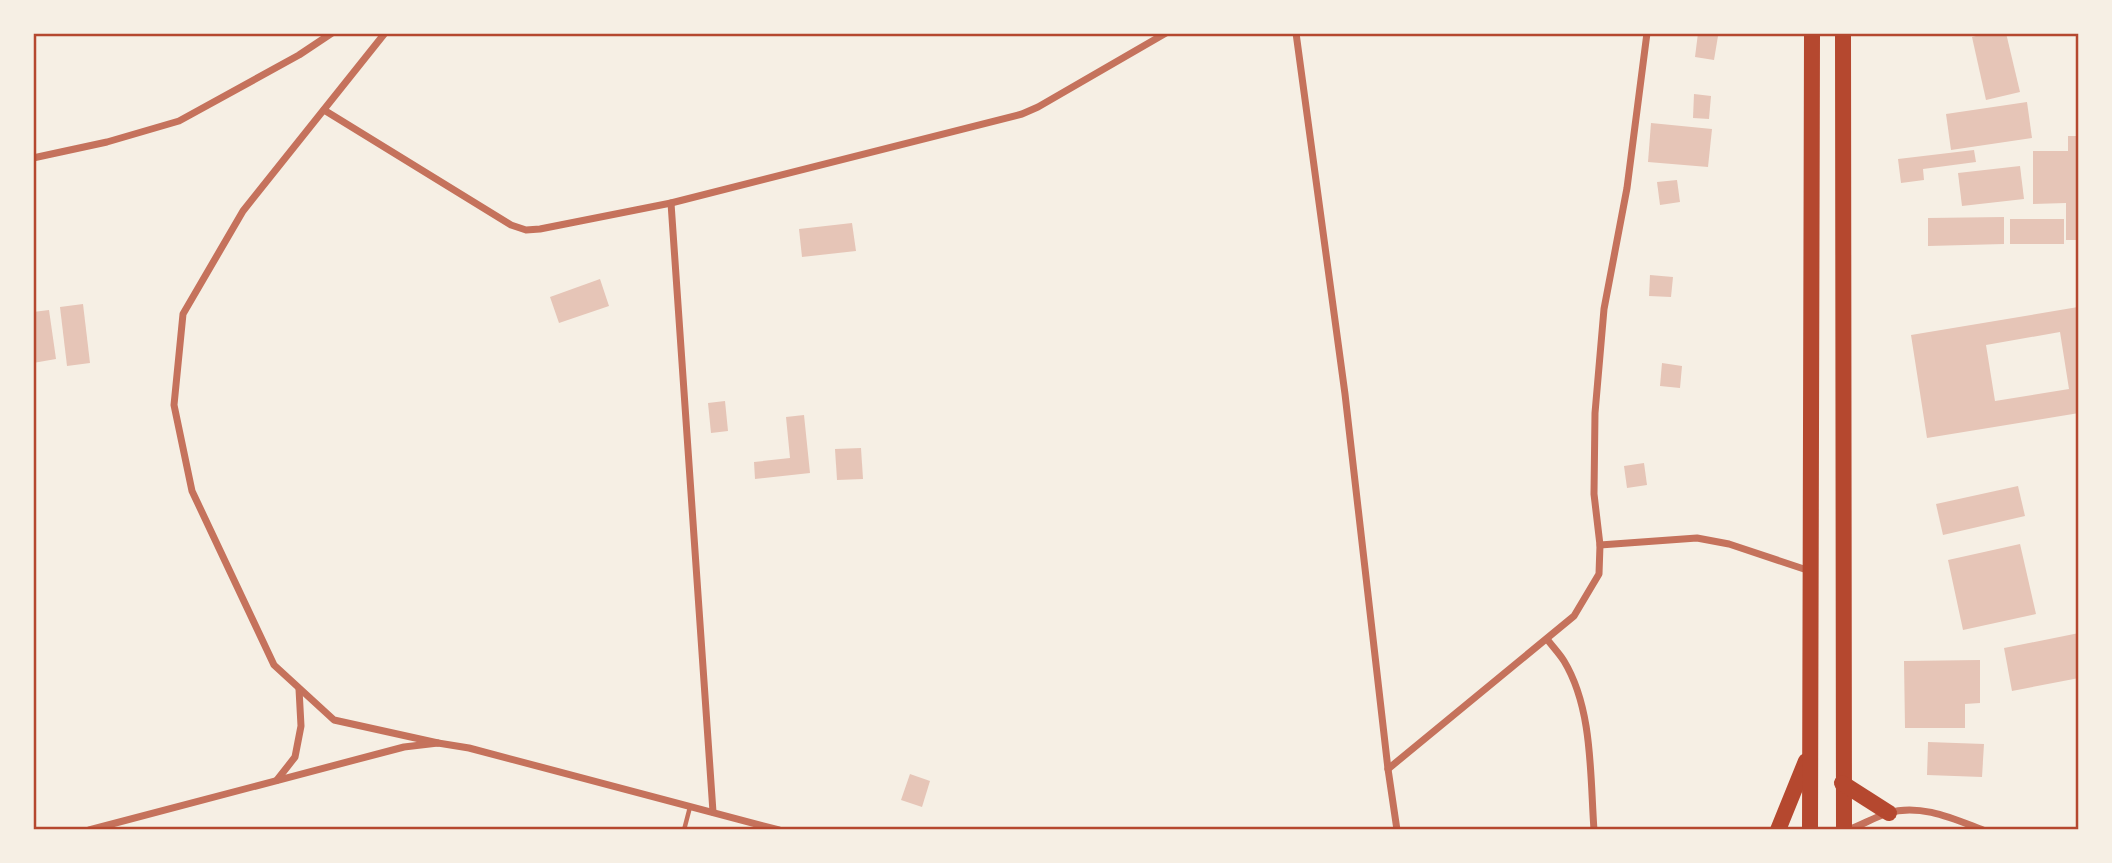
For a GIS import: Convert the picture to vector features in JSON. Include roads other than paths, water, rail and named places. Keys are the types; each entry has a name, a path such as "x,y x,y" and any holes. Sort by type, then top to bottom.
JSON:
{"main road":[{"path":"1810,830 1812,33"},
{"path":"1843,33 1842,783 1846,830"},
{"path":"1778,830 1809,755"},
{"path":"1842,783 1889,813"}],"street":[{"path":"33,158 107,142 178,121 299,55 332,33"},
{"path":"385,33 243,211 183,314 174,405 192,491 274,665 334,720 469,748 779,830"},
{"path":"324,110 512,225 526,230 540,229 671,203 1022,114 1166,33"},
{"path":"1296,33 1345,394 1397,830"},
{"path":"1388,769 1574,616 1600,573 1600,545 1594,494 1595,414 1603,322 1628,188 1647,33"},
{"path":"671,203 713,812"},
{"path":"1600,545 1697,538 1729,544 1810,570"},
{"path":"1547,639 1563,660 1577,688 1587,737 1594,830"},
{"path":"276,780 295,757 301,726 299,689"},
{"path":"89,830 404,747 438,743"},
{"path":"1846,830 1889,813 1918,810 1940,814 1983,830"}],"lane":[{"path":"684,830 690,806"}]}
